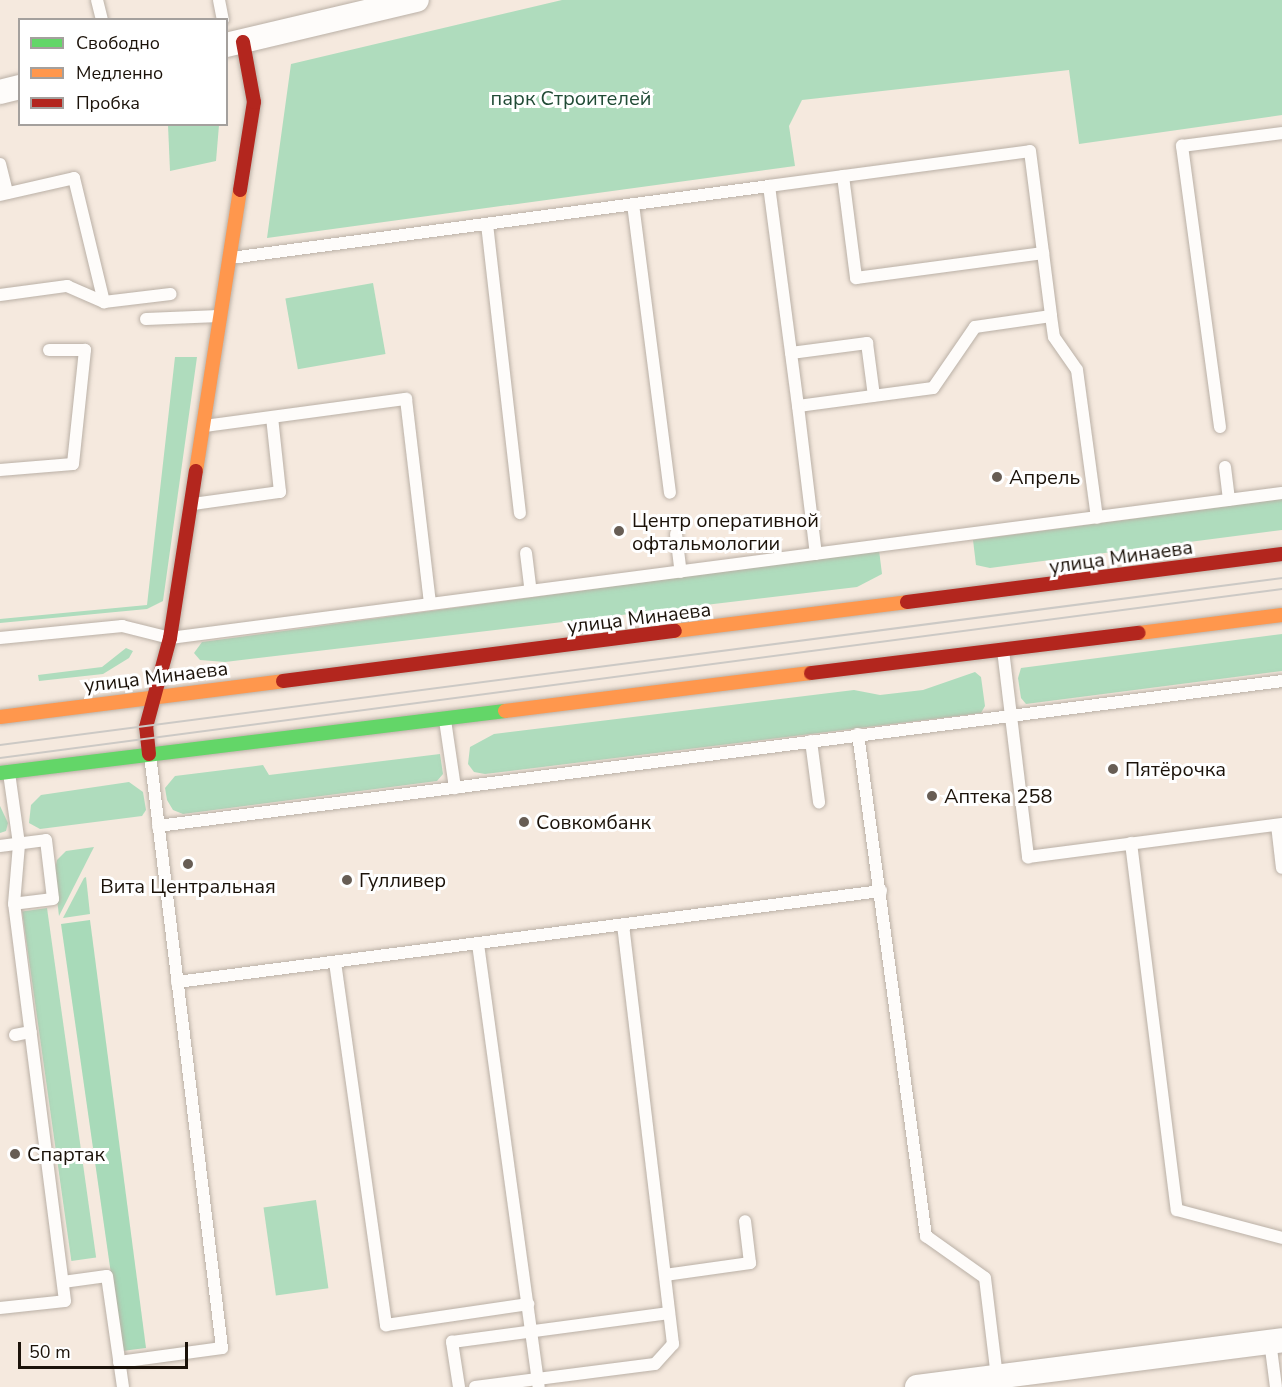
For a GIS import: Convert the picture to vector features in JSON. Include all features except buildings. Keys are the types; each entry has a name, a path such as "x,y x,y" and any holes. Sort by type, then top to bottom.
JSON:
{"main road":[{"path":"149,754 146,727 151,698 170,638 254,102 231,42"},
{"name":"улица Минаева","path":"0,717 1282,554"},
{"path":"4,773 1282,615"}],"street":[{"path":"231,42 417,0"},
{"path":"0,92 18,88"},
{"path":"917,1387 997,1377 1048,1379 1276,1340"}],"lane":[{"path":"97,0 102,18"},
{"path":"219,0 223,18"},
{"path":"1220,427 1182,146 1282,133"},
{"path":"229,258 1030,151 1054,337 1077,370 1096,518"},
{"path":"0,164 3,194 74,178 104,302"},
{"path":"843,176 856,278 1043,253"},
{"path":"769,186 816,554"},
{"path":"633,204 670,493"},
{"path":"488,224 520,513"},
{"path":"0,295 67,286 104,302 171,294"},
{"path":"146,319 220,316"},
{"path":"798,406 933,388 975,327 1051,316"},
{"path":"791,353 867,343 874,396"},
{"path":"0,470 73,464 85,350 49,350"},
{"path":"203,426 406,399 430,604"},
{"path":"191,504 280,492 272,417"},
{"path":"1225,467 1229,500"},
{"path":"0,638 122,626 170,638 1282,494"},
{"path":"676,534 681,572"},
{"path":"525,553 531,591"},
{"path":"1003,649 1028,857 1279,825 1282,868"},
{"path":"158,826 1282,681"},
{"path":"445,718 455,788"},
{"path":"858,734 926,1236 985,1278 997,1377"},
{"path":"812,741 819,802"},
{"path":"119,1362 222,1348 149,754"},
{"path":"0,1308 65,1301 14,904 19,844 4,773"},
{"path":"0,846 46,840 54,899 14,904"},
{"path":"1131,843 1176,1210 1282,1238"},
{"path":"177,982 881,891"},
{"path":"476,1387 539,1383 655,1364 673,1344 622,926"},
{"path":"478,944 539,1383"},
{"path":"335,962 386,1324 528,1305"},
{"path":"15,1035 30,1032"},
{"path":"665,1275 750,1263 745,1221"},
{"path":"63,1282 107,1276 123,1387"},
{"path":"459,1387 452,1342 669,1313"},
{"path":"1276,1340 1276,1387"}],"green space":[{"name":"парк Строителей","path":"562,0 1282,0 1282,115 1079,144 1069,70 802,100 789,126 795,166 267,238 291,64"},
{"path":"168,126 219,126 216,161 170,171"},
{"path":"373,283 386,354 298,369 285,298"},
{"path":"175,357 197,357 163,601 147,609 0,623 0,619 147,605"},
{"path":"1282,499 1282,530 990,568 976,565 973,540"},
{"path":"879,550 882,574 857,587 225,662 200,660 194,653 202,642"},
{"path":"1282,634 1282,671 1026,704 1021,698 1018,678 1021,668"},
{"path":"126,648 133,651 129,658 103,674 39,681 38,675 102,667"},
{"path":"975,672 981,677 985,706 981,713 485,774 474,772 468,764 470,747 494,734 854,690 880,695 923,690"},
{"path":"440,754 443,774 437,781 183,814 173,810 167,800 165,788 175,776 263,765 269,775"},
{"path":"129,782 143,792 146,810 142,816 40,829 29,823 31,805 41,795"},
{"path":"0,806 8,823 6,831 0,833"},
{"path":"94,847 59,916 54,874 57,860 66,851"},
{"path":"86,877 90,914 63,918 84,878"},
{"path":"47,908 96,1258 71,1261 22,911"},
{"path":"90,920 146,1348 122,1351 61,924"},
{"path":"316,1200 328,1288 276,1296 264,1207"}],"tram line":[{"path":"0,745 1282,578"},
{"path":"0,758 1282,589"}],"traffic: fast":[{"path":"0,773 505,711"}],"traffic: slow":[{"path":"196,471 240,190"},
{"path":"675,631 907,602"},
{"path":"1139,633 1282,615"},
{"path":"505,711 811,673"},
{"path":"0,717 283,681"}],"traffic: jam":[{"path":"240,190 254,102 243,42"},
{"path":"149,754 146,727 170,638 196,471"},
{"path":"907,602 1282,554"},
{"path":"283,681 675,631"},
{"path":"811,673 1139,633"}],"place":[{"name":"Апрель","path":"997,477"},
{"name":"Центр оперативной офтальмологии","path":"619,531"},
{"name":"Пятёрочка","path":"1113,769"},
{"name":"Аптека 258","path":"932,796"},
{"name":"Совкомбанк","path":"524,822"},
{"name":"Вита Центральная","path":"188,864"},
{"name":"Гулливер","path":"347,880"},
{"name":"Спартак","path":"15,1154"}]}
